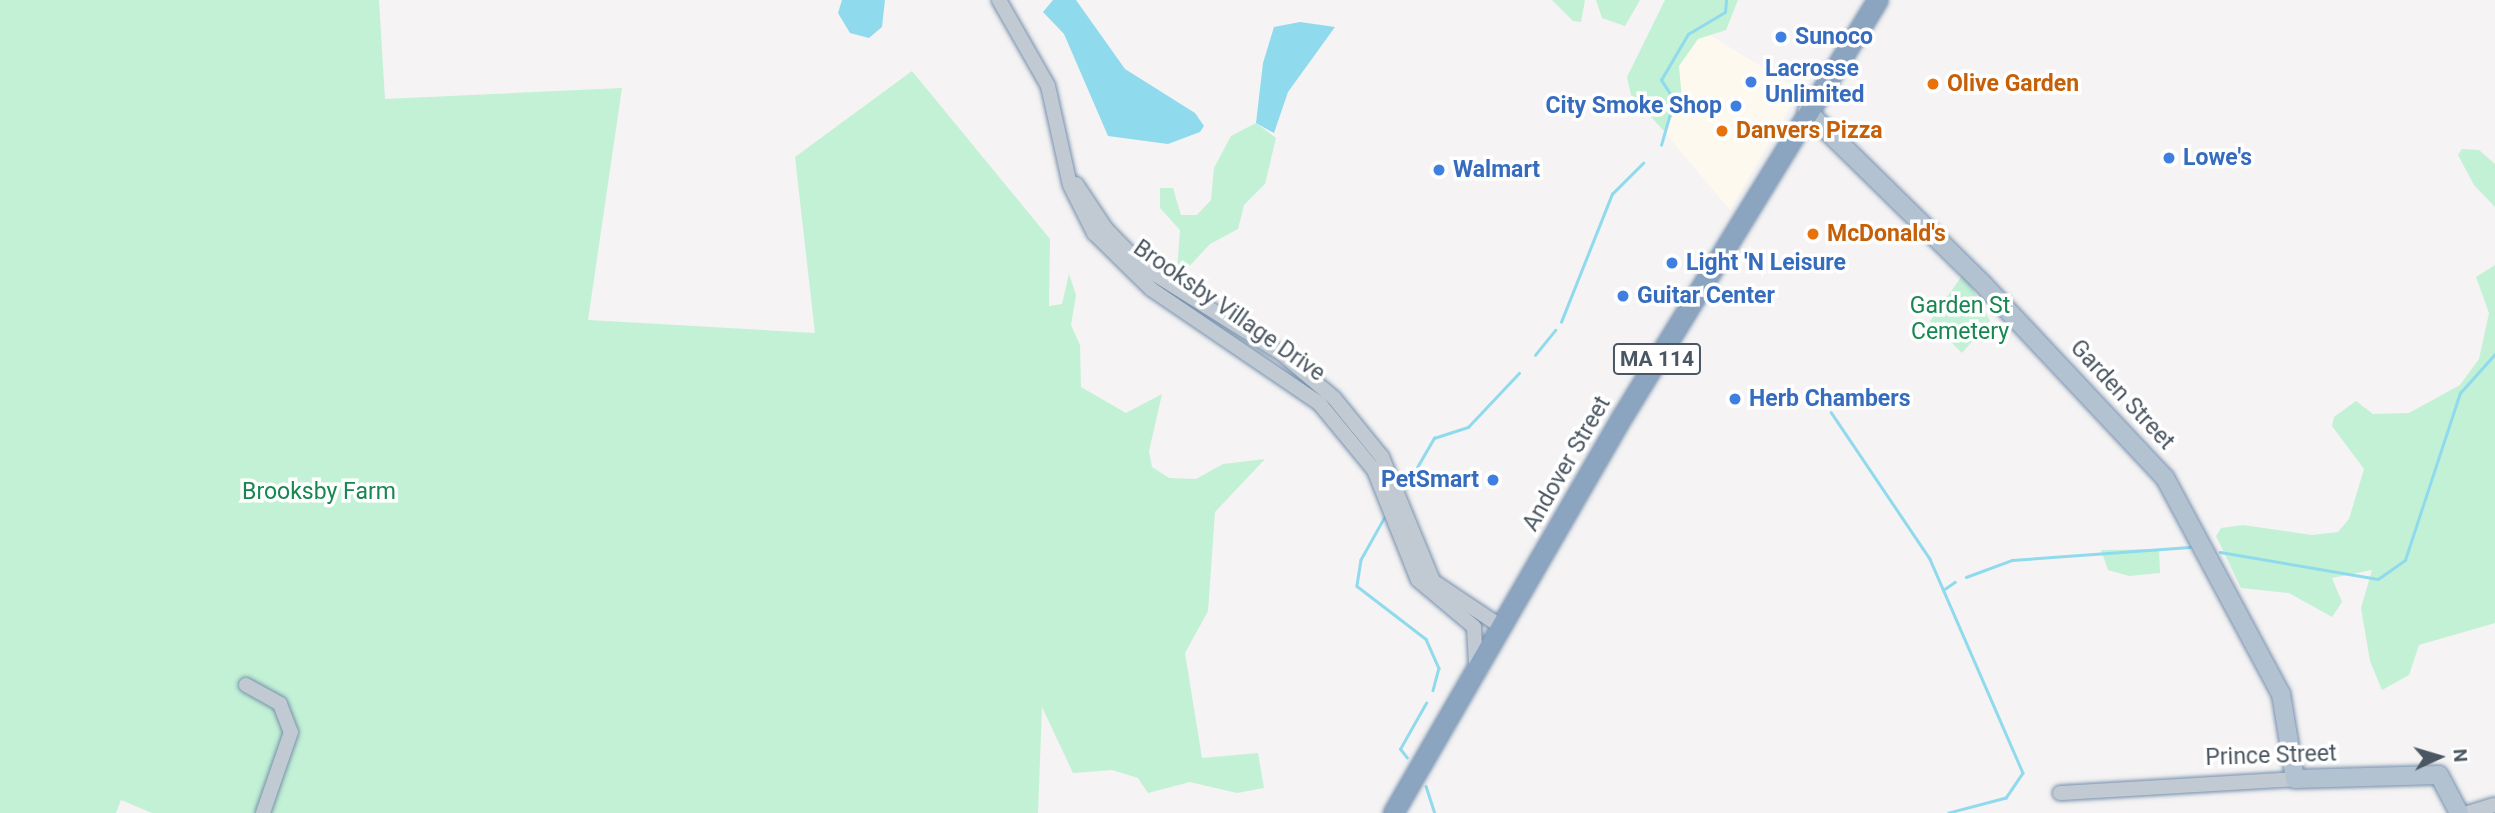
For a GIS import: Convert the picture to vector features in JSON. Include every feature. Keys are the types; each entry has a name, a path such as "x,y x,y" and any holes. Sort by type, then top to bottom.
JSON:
{"highway":[{"name":"Andover Street","path":"1393,813 1475,667 1807,111 1877,0"}],"main road":[{"name":"Garden Street","path":"1807,111 1980,281 2165,478 2281,694 2295,779"},
{"name":"Prince Street","path":"2295,779 2439,775 2459,813"}],"street":[{"name":"Brooksby Village Drive","path":"999,0 1048,86 1079,210 1120,263 1302,386 1363,455 1382,484 1418,580 1474,627 1475,667"},
{"name":"Brooksby Village Drive","path":"1065,157 1095,214 1131,256 1282,354 1334,398 1382,457 1433,581 1500,626"},
{"path":"246,685 280,704 290,732 263,813"},
{"name":"Prince Street","path":"2060,793 2295,779"},
{"path":"2468,813 2495,805"}],"shaded area":[{"path":"1698,28 1800,90 1730,210 1666,134 1674,100 1666,68"}],"green space":[{"name":"Brooksby Farm","path":"0,0 379,0 385,99 622,88 588,320 815,333 795,157 912,71 1050,239 1049,306 1062,304 1069,274 1076,295 1071,325 1080,345 1081,387 1126,413 1162,394 1149,451 1152,467 1169,478 1196,479 1223,464 1265,459 1215,512 1208,611 1185,653 1202,758 1258,753 1264,788 1237,793 1190,782 1148,793 1138,778 1112,770 1073,773 1042,707 1038,813 152,813 121,800 116,813 0,813"},
{"path":"1552,0 1585,0 1581,22 1573,21"},
{"path":"1596,0 1640,0 1625,26 1602,18"},
{"path":"1665,0 1738,0 1726,30 1698,39 1679,66 1682,99 1664,131 1631,95 1627,77"},
{"path":"1256,123 1276,138 1265,184 1244,205 1238,229 1210,244 1183,273 1177,271 1180,230 1160,208 1160,188 1173,188 1181,215 1197,215 1211,200 1214,168 1231,136"},
{"path":"2462,149 2479,150 2495,164 2495,207 2474,185 2458,155"},
{"path":"2495,265 2495,623 2419,645 2409,675 2382,690 2370,661 2361,608 2372,570 2332,578 2342,602 2332,617 2289,593 2241,588 2216,536 2221,528 2243,525 2312,535 2338,532 2349,519 2364,469 2332,426 2334,417 2356,401 2373,414 2409,413 2460,385 2479,359 2489,313 2476,277"},
{"name":"Garden St Cemetery","path":"1964,273 1990,321 1962,353 1930,321"},
{"path":"2159,549 2160,573 2129,576 2108,570 2101,550"}],"water":[{"path":"842,0 885,0 882,27 869,38 850,33 838,13"},
{"path":"1053,0 1076,0 1125,69 1195,113 1204,126 1200,132 1168,144 1108,136 1064,34 1043,12"},
{"path":"1300,22 1335,27 1288,92 1274,133 1256,123 1263,63 1274,27"}],"waterway":[{"path":"1661,145 1674,100 1661,80 1688,34 1725,12 1726,0"},
{"path":"1561,322 1612,194 1643,163"},
{"path":"1535,355 1555,330"},
{"path":"2220,552 2378,579 2405,560 2460,393 2495,354"},
{"path":"1405,488 1434,438 1468,427 1519,373"},
{"path":"1831,412 1930,559 2023,773 2006,798 1949,813"},
{"path":"1385,517 1361,560 1357,586 1426,639 1439,668 1433,690"},
{"path":"1966,577 2012,560 2190,547"},
{"path":"1943,590 1955,582"},
{"path":"1407,758 1400,749 1426,703"},
{"path":"1426,786 1435,813"}],"place":[{"name":"Sunoco","path":"1781,37"},
{"name":"Lacrosse Unlimited","path":"1751,82"},
{"name":"Olive Garden","path":"1933,84"},
{"name":"City Smoke Shop","path":"1736,106"},
{"name":"Danvers Pizza","path":"1722,131"},
{"name":"Lowe's","path":"2169,158"},
{"name":"Walmart","path":"1439,170"},
{"name":"McDonald's","path":"1813,234"},
{"name":"Light 'N Leisure","path":"1672,263"},
{"name":"Guitar Center","path":"1623,296"},
{"name":"Herb Chambers","path":"1735,399"},
{"name":"PetSmart","path":"1493,480"}]}
